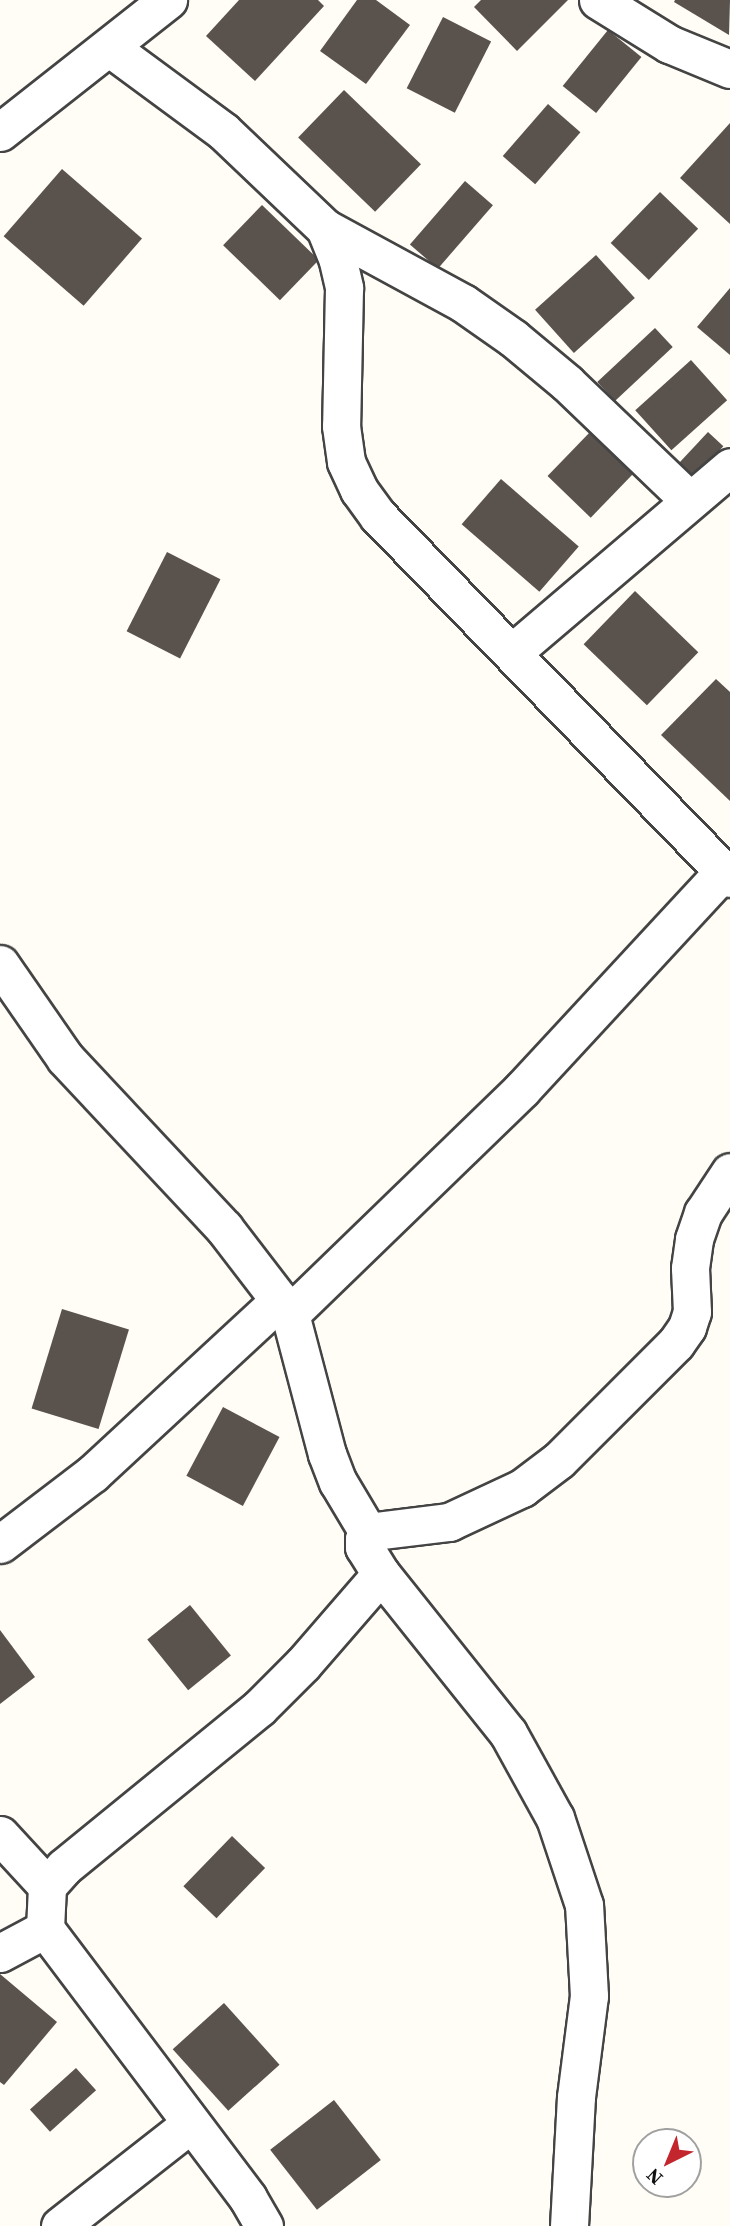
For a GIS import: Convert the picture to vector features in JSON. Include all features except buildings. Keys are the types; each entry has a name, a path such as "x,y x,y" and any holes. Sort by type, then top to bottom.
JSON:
{"street":[{"path":"0,132 168,0"},
{"path":"598,0 669,44 730,69"},
{"path":"109,47 223,131 325,228 463,303 513,338 567,383 689,500"},
{"path":"0,1544 92,1474 285,1307 523,1089 726,875 513,652 378,516 359,490 346,462 341,426 344,288 338,261 325,228"},
{"path":"513,652 730,467"},
{"path":"0,964 65,1058 224,1228 285,1307 327,1454 338,1482 369,1534"},
{"path":"569,2226 576,2097 589,1996 584,1905 555,1818 508,1733 381,1574 364,1547 364,1539 369,1534 449,1522 522,1488 569,1450 676,1343 687,1327 692,1312 690,1268 694,1239 703,1213 730,1172"},
{"path":"264,2226 248,2197 190,2124 46,1928 47,1886 64,1867 259,1708 303,1664 381,1574"},
{"path":"0,1835 47,1886"},
{"path":"0,1954 46,1928"},
{"path":"60,2226 190,2124"}]}
